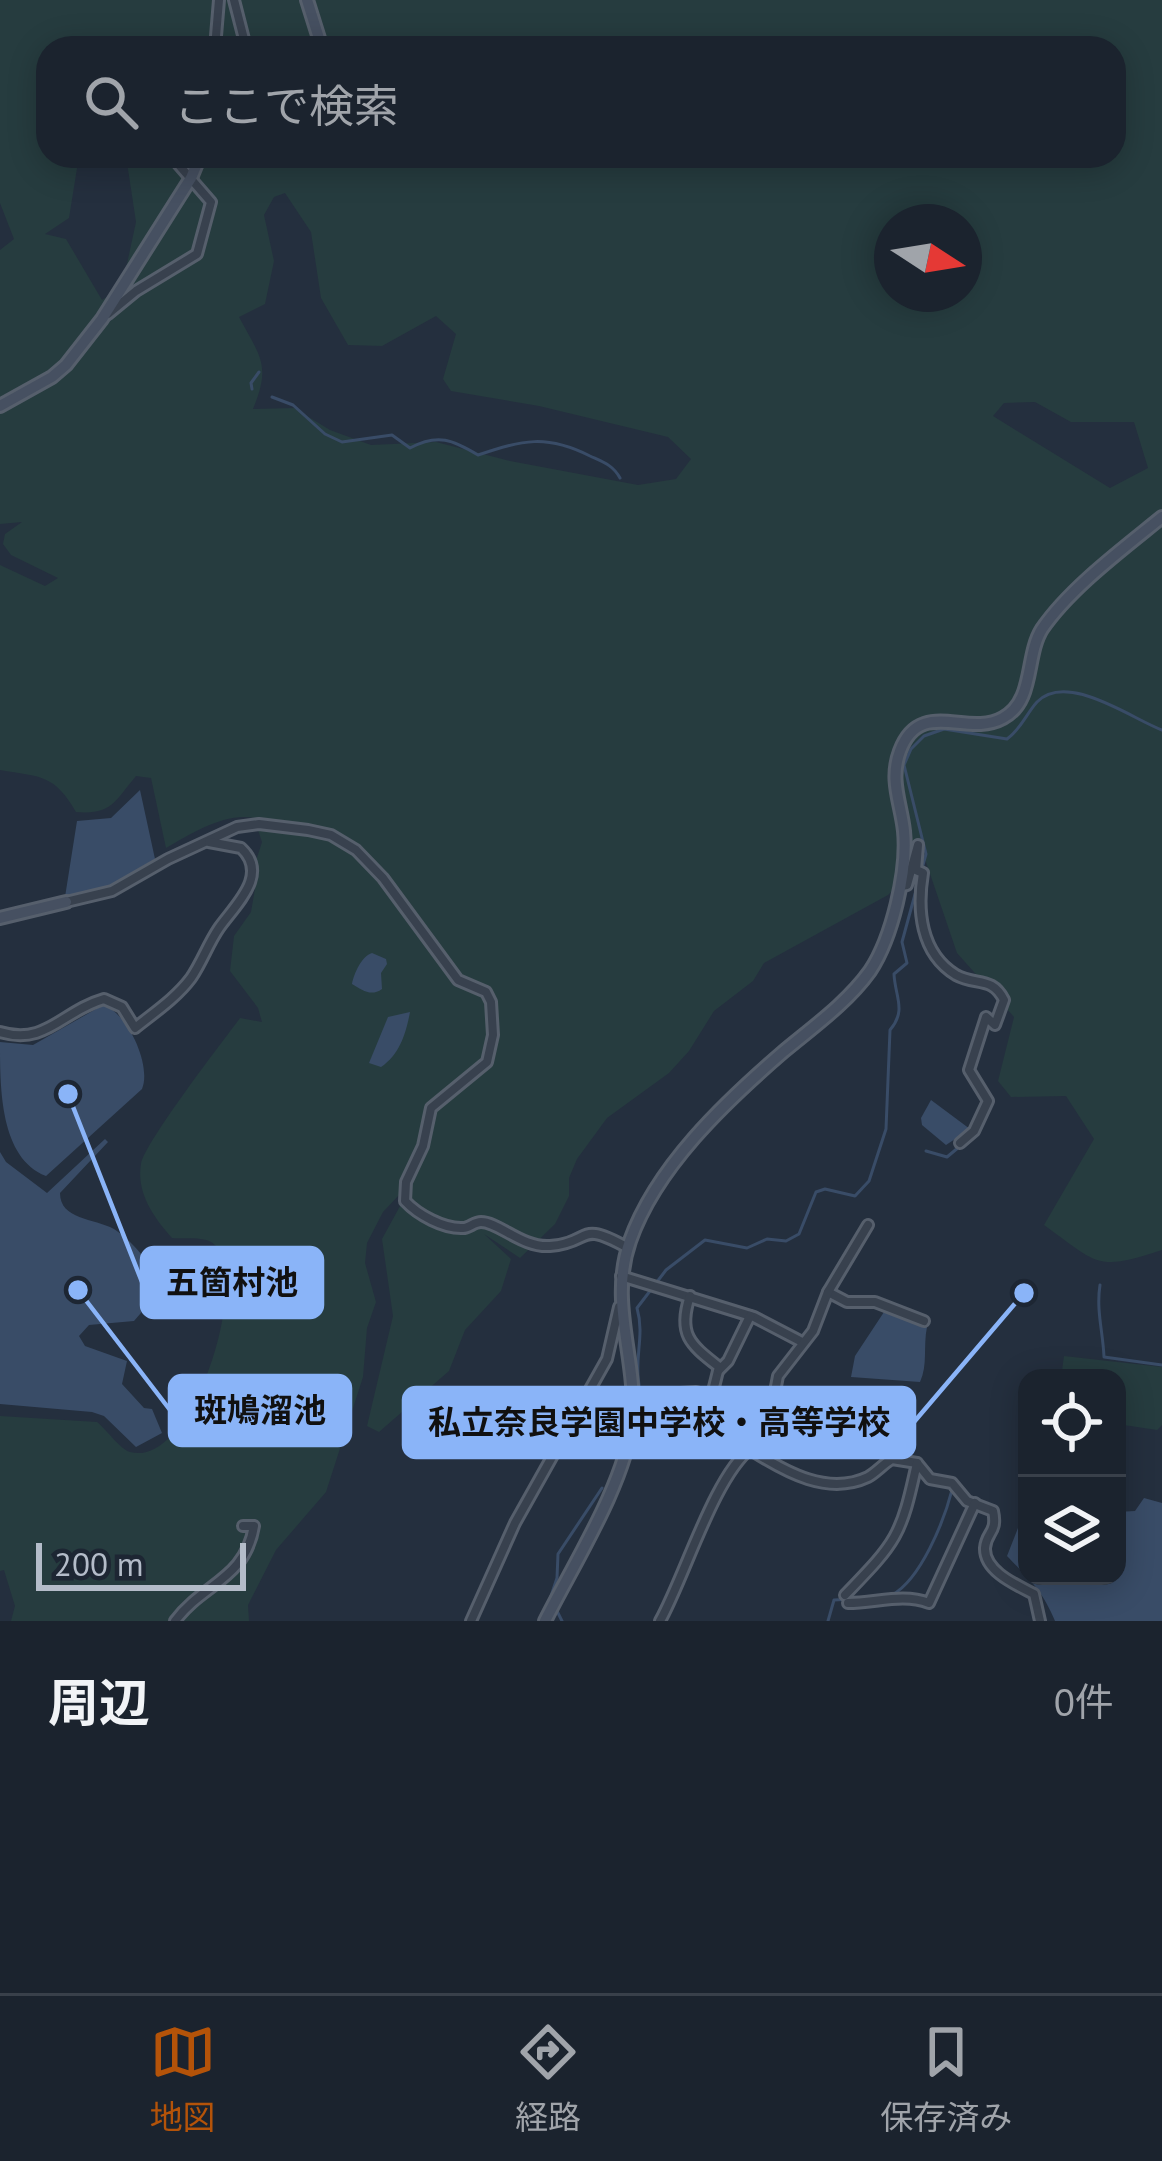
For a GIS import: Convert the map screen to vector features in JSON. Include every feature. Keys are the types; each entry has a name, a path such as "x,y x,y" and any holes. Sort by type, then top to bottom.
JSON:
{"main road":[{"path":"307,0 318,36"},
{"path":"0,406 52,377 101,319 195,168"},
{"path":"545,1621 620,1468 630,1435 632,1396 620,1300 628,1248 656,1190 725,1106 842,1003 869,971 886,938 898,887 904,836 893,780 908,735 934,721 988,723 1014,710 1040,633 1119,552 1162,518"},
{"path":"0,918 66,902"}],"street":[{"path":"216,36 219,0"},
{"path":"234,0 243,36"},
{"path":"101,319 197,254 211,202 182,168"},
{"path":"66,902 112,891 237,827 259,824 340,839 383,878 458,980 489,996 493,1035 487,1062 431,1108 423,1146 404,1190 410,1207 456,1228 481,1222 528,1244 560,1245 590,1232 628,1248"},
{"path":"0,1032 38,1035 75,1010 104,999 122,1007 135,1028 167,1003 191,978 244,896 252,875 252,863 241,848 206,842"},
{"path":"898,887 907,884 918,845 918,902 921,925 931,946 954,974 992,984 1004,1000 995,1024 986,1017 968,1070 988,1101 974,1131 960,1143"},
{"path":"749,1410 773,1402 778,1376 813,1331 828,1292 868,1225"},
{"path":"621,1276 751,1316 804,1342"},
{"path":"828,1292 847,1302 872,1301 924,1322"},
{"path":"690,1296 684,1317 690,1342 719,1370"},
{"path":"471,1621 515,1523 608,1359 620,1300"},
{"path":"712,1394 719,1370 751,1316"},
{"path":"632,1396 712,1394 749,1410"},
{"path":"749,1410 751,1448"},
{"path":"751,1448 789,1474 810,1481 862,1479 892,1459 916,1463 931,1478 952,1483 967,1501 990,1508 996,1517 985,1554 1013,1585 1034,1594 1040,1621"},
{"path":"660,1621 685,1574 711,1507 741,1456 751,1448"},
{"path":"916,1463 898,1535 846,1599 875,1604 901,1597 929,1603 975,1503"},
{"path":"175,1621 225,1580 250,1548 254,1526 243,1526"},
{"path":"924,1595 940,1574"}],"green space":[{"path":"0,0 1162,0 1162,1250 1123,1261 1098,1260 1044,1225 1094,1139 1066,1096 1011,1097 998,1081 1014,1017 957,953 925,859 888,895 764,963 753,981 714,1011 669,1073 607,1118 577,1159 569,1178 569,1196 555,1224 520,1258 484,1234 511,1259 501,1291 465,1330 449,1371 379,1432 367,1426 393,1316 382,1239 405,1197 399,1195 383,1212 367,1243 365,1263 376,1302 367,1328 363,1377 326,1492 276,1550 248,1605 249,1621 11,1621 15,1606 4,1570 0,1571 0,1416 97,1422 130,1452 154,1449 177,1429 212,1361 226,1285 222,1257 209,1241 172,1238 144,1195 141,1164 170,1114 240,1018 262,1022 258,1008 230,971 234,936 251,912 257,877 254,867 262,842 254,818 243,817 208,826 166,848 151,778 136,776 105,809 76,812 61,790 45,779 0,770 0,565 45,586 58,578 11,555 3,544 5,534 22,522 0,524 0,250 14,239 0,203","holes":["36,36 1126,36 1126,168 128,168 136,222 122,287 102,300 66,239 45,234 69,218 77,168 36,168","285,193 311,232 321,298 348,345 382,346 436,316 456,334 443,379 451,391 668,437 691,459 676,479 638,485 436,442 371,445 330,430 294,408 253,409 262,382 261,362 239,317 265,304 274,261 264,215 274,197","1035,402 1071,422 1134,422 1148,468 1110,488 993,416 1004,403"]},
{"path":"1064,1356 1162,1367 1162,1425 1157,1430 1126,1425 1126,1369 1062,1369"}],"water":[{"path":"140,790 155,859 108,887 65,897 77,821 111,818"},
{"path":"372,953 387,964 381,973 382,989 370,993 352,984 359,966"},
{"path":"103,1005 129,1028 144,1067 142,1089 46,1176 19,1154 11,1138 2,1100 0,1042 33,1045"},
{"path":"410,1012 393,1056 381,1067 369,1063 388,1017"},
{"path":"931,1100 970,1129 946,1145 922,1125"},
{"path":"105,1139 108,1142 60,1193 72,1213 126,1238 155,1275 152,1300 134,1321 89,1325 79,1336 85,1346 127,1361 122,1384 144,1408 152,1409 162,1433 136,1447 104,1416 92,1412 0,1404 0,1152 47,1193"},
{"path":"884,1312 927,1327 920,1382 851,1377 855,1356"},
{"path":"1144,1498 1162,1503 1162,1621 1055,1621 1034,1585 1126,1585 1126,1512 1135,1511"},
{"path":"1018,1528 1018,1568 1007,1556"}],"waterway":[{"path":"252,389 259,372"},
{"path":"272,397 293,405 325,434 342,442 392,435 410,448 445,440 478,455 522,443 547,442 603,462 620,478"},
{"path":"639,1385 637,1308 666,1270 705,1240 747,1248 767,1239 786,1241 799,1234 816,1192 825,1189 855,1196 869,1181 886,1129 890,1030 899,1010 894,974 907,963 902,942 926,854 904,765 911,749 924,736 944,729 1007,739 1037,702 1065,692 1100,700 1162,730"},
{"path":"926,1151 947,1157 959,1147 956,1140"},
{"path":"1100,1285 1104,1357 1162,1365"},
{"path":"620,1486 638,1433 640,1405"},
{"path":"551,1596 558,1554 602,1488"},
{"path":"892,1595 922,1563 952,1490"},
{"path":"828,1621 834,1600 853,1599"},
{"path":"557,1611 562,1621"}],"place":[{"name":"五箇村池","path":"68,1094"},
{"name":"斑鳩溜池","path":"78,1290"},
{"name":"私立奈良学園中学校・高等学校","path":"1024,1293"}]}
